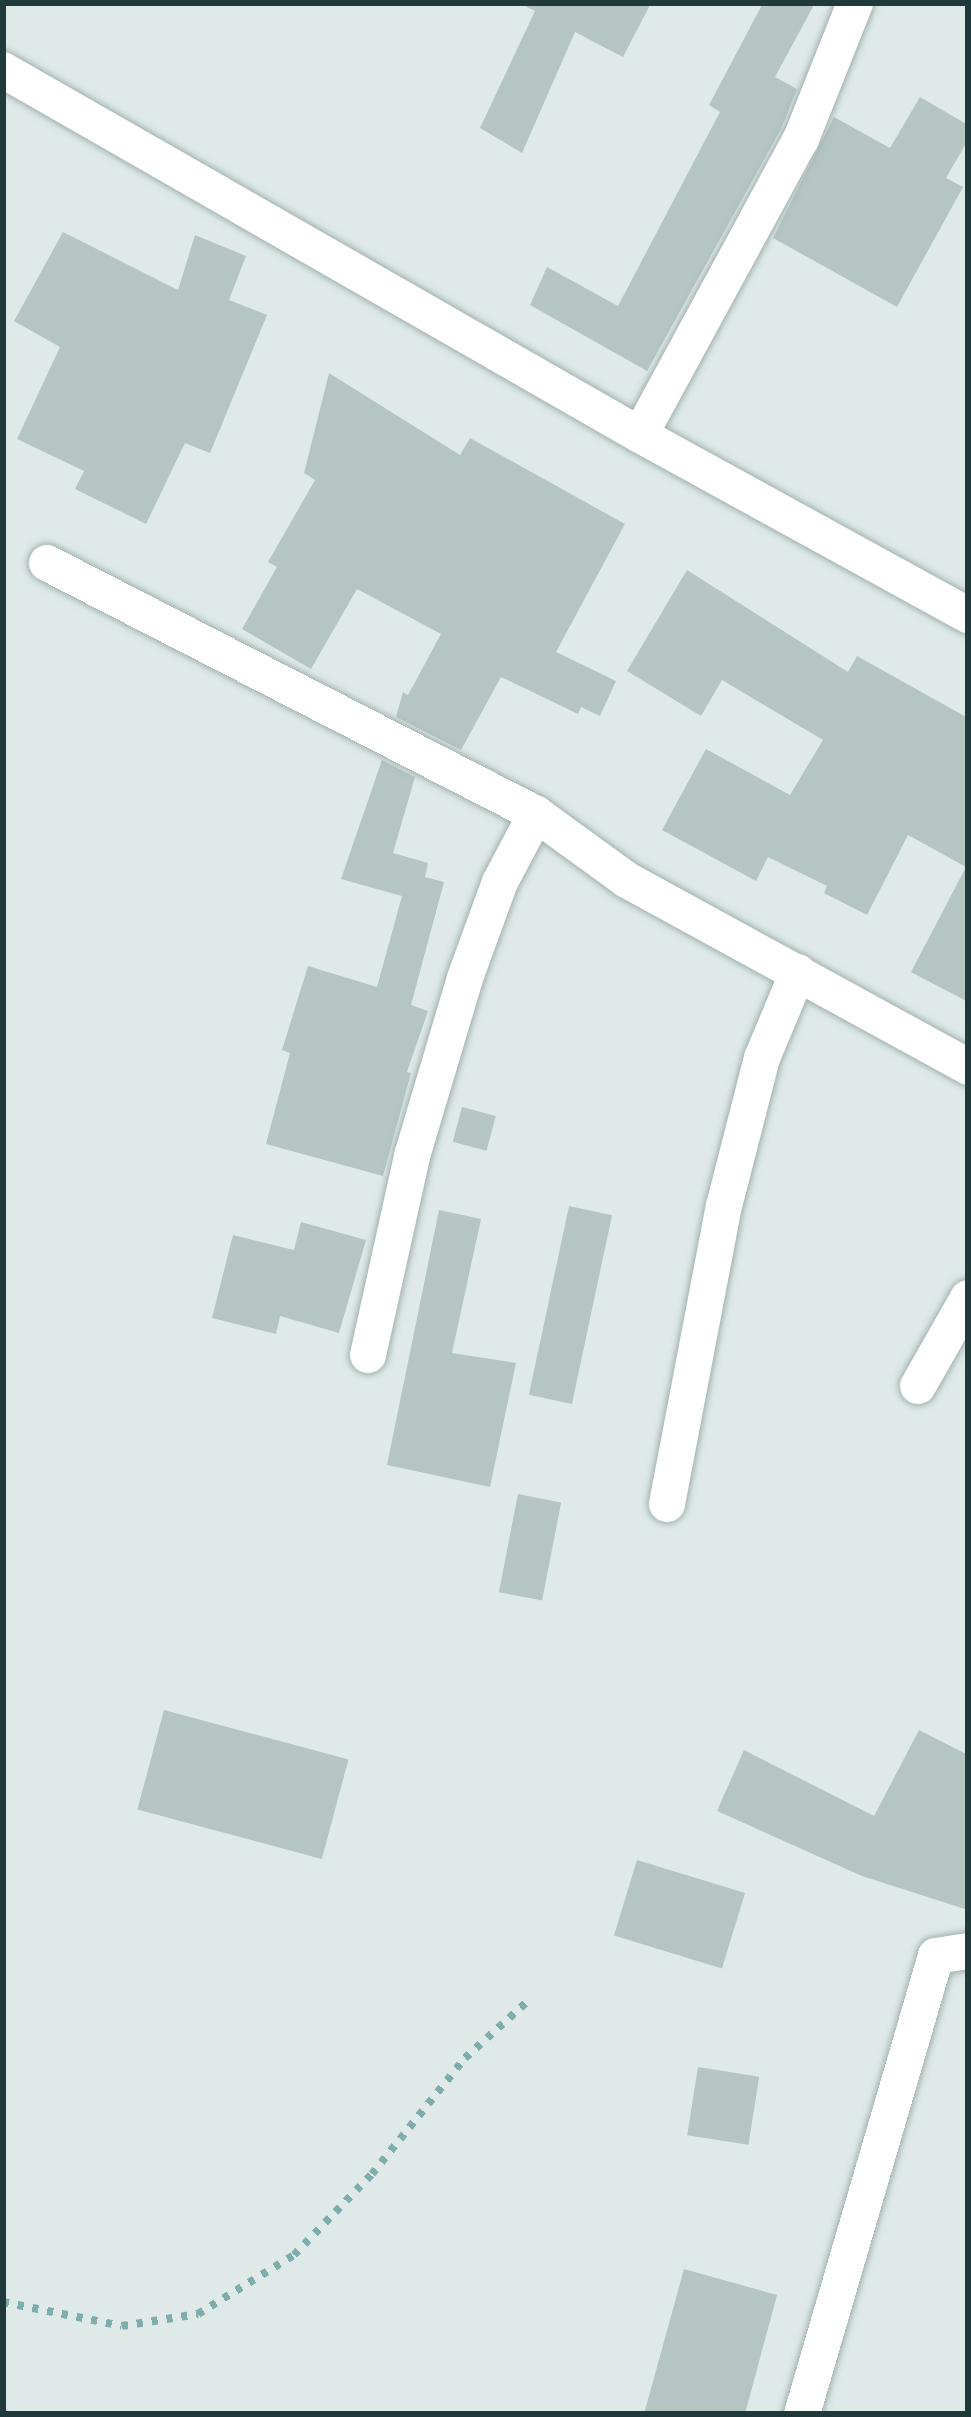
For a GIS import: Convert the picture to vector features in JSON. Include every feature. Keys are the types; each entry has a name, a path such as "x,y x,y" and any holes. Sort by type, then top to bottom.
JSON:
{"street":[{"path":"640,435 801,139 855,3"},
{"path":"3,70 640,435 968,615"},
{"path":"47,563 536,814 627,880 968,1066"},
{"path":"368,1355 412,1156 465,978 500,882 536,814"},
{"path":"667,1504 724,1206 762,1058 798,972"},
{"path":"918,1386 968,1298"},
{"path":"802,2414 935,1956 968,1951"}],"path":[{"path":"3,2302 122,2326 198,2314 294,2255 372,2174 465,2058 530,1999"}],"building":[{"path":"519,3 651,3 623,57 575,32 522,153 480,128 535,11"},
{"path":"763,3 815,3 775,77 797,89 781,129 647,371 530,305 547,267 618,306 720,112 709,105"},
{"path":"920,97 968,125 968,140 946,178 963,187 897,307 773,238 834,117 890,148"},
{"path":"63,232 178,290 195,235 246,256 229,300 267,315 210,453 185,443 146,524 75,489 84,471 17,439 60,347 14,321"},
{"path":"329,373 460,455 470,438 625,524 556,652 616,681 600,716 581,707 578,714 501,677 461,750 396,717 403,692 408,695 441,634 357,589 311,669 242,629 277,567 268,562 315,480 304,473"},
{"path":"687,570 848,672 857,656 968,718 968,1002 911,972 966,867 908,835 867,915 824,893 827,886 768,857 756,881 662,830 706,749 790,795 823,740 722,680 701,716 627,671"},
{"path":"382,760 415,777 393,853 428,863 425,877 444,882 411,1005 428,1011 407,1072 411,1073 383,1176 266,1144 290,1053 282,1050 308,966 377,987 402,896 341,879"},
{"path":"462,1107 496,1116 486,1151 453,1142"},
{"path":"569,1206 612,1215 572,1404 529,1395"},
{"path":"439,1210 481,1219 452,1353 516,1363 490,1487 387,1465"},
{"path":"301,1222 366,1240 339,1333 280,1316 276,1334 212,1318 233,1235 294,1250"},
{"path":"518,1494 561,1502 542,1601 499,1592"},
{"path":"164,1710 348,1759 322,1859 137,1809"},
{"path":"919,1730 968,1755 968,1910 862,1876 717,1811 744,1750 874,1816"},
{"path":"637,1860 745,1893 722,1969 614,1936"},
{"path":"698,2067 759,2077 748,2145 687,2135"},
{"path":"684,2269 777,2295 745,2414 644,2414"}]}
